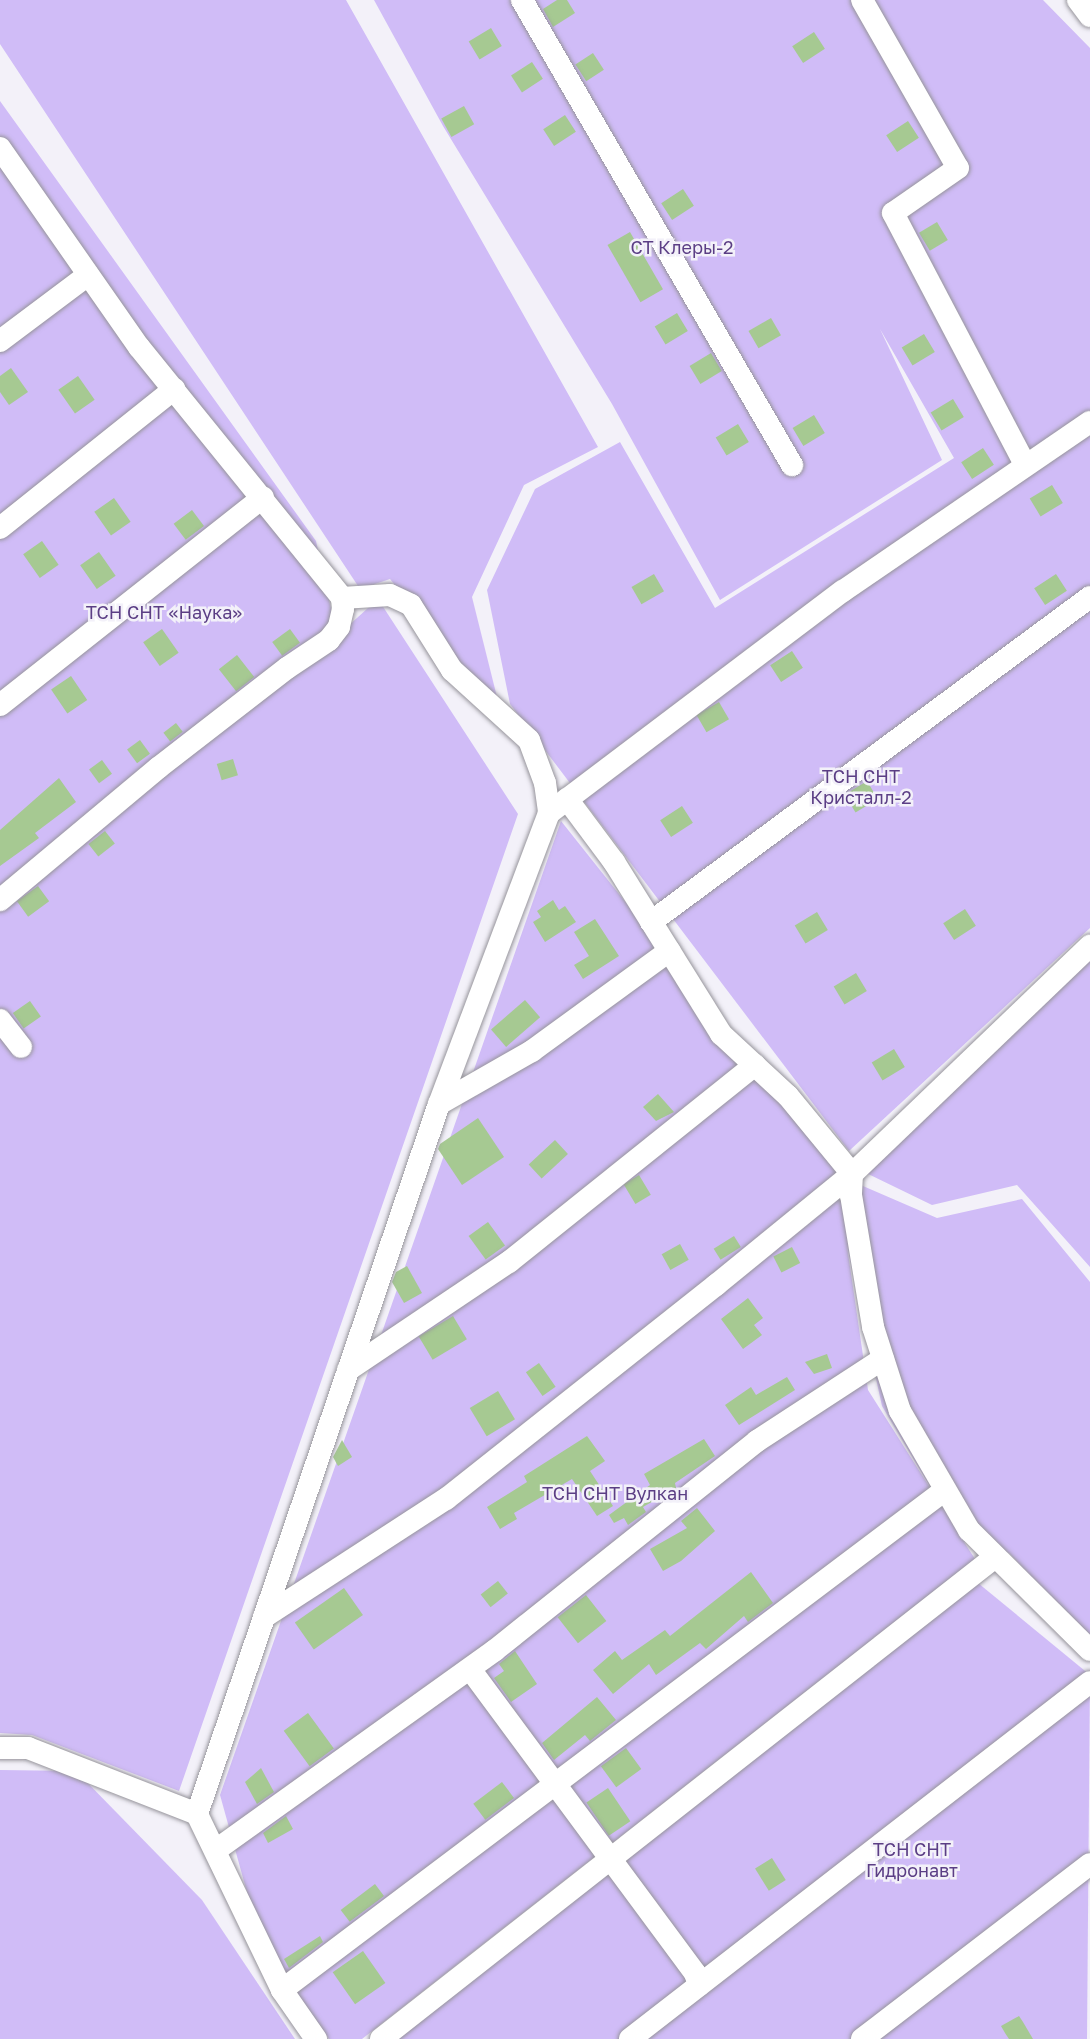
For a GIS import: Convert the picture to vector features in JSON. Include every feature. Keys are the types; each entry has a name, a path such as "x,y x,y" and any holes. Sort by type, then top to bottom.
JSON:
{"street":[{"path":"522,0 792,465"},
{"path":"862,0 958,168 893,213 1024,464"},
{"path":"1078,0 1090,16"},
{"path":"0,900 158,768 287,668 329,640 342,618 342,598 174,389 2,155"},
{"path":"0,341 88,275"},
{"path":"0,528 174,389"},
{"path":"549,813 843,591 1024,464 1090,422"},
{"path":"0,705 263,497"},
{"path":"197,1814 439,1104 549,813 545,783 530,740 452,669 411,605 390,595 342,598"},
{"path":"651,922 1090,597"},
{"path":"567,799 614,862 721,1034 788,1096 852,1174 851,1195 873,1327 900,1411 969,1530 1090,1650"},
{"path":"264,1617 446,1499 852,1174 1090,946"},
{"path":"439,1104 532,1051 669,951"},
{"path":"0,1020 21,1047"},
{"path":"348,1370 508,1262 755,1065"},
{"path":"216,1850 470,1669 757,1441 883,1359"},
{"path":"282,1990 557,1785 945,1490"},
{"path":"381,2039 995,1557"},
{"path":"470,1669 695,1972 699,1985"},
{"path":"630,2039 1090,1682"},
{"path":"0,1748 28,1748 197,1814 282,1990 316,2039"},
{"path":"862,2039 1090,1864"}],"green space":[{"path":"0,0 346,0 598,447 524,485 472,597 503,721 390,579 360,589 0,44"},
{"name":"ТСН СНТ Кристалл-2","path":"374,0 1043,0 1090,48 1090,928 849,1151 510,704 487,590 535,489 620,442 715,608 954,458 880,329 942,460 720,600 612,404 443,126"},
{"name":"ТСН СНТ «Наука»","path":"0,101 316,541 337,636 378,599 518,814 179,1791 32,1735 0,1733"},
{"name":"ТСН СНТ Вулкан","path":"561,821 836,1167 856,1183 937,1218 1022,1199 1090,1282 1090,1641 1009,1553 964,1542 975,1559 362,2039 329,2039 284,1976 248,1896 220,1795","holes":["847,1246 882,1406 936,1497 868,1390"]},
{"path":"1090,947 1090,1267 1017,1185 932,1205 862,1171"},
{"name":"ТСН СНТ Гидронавт","path":"978,1583 1090,1675 1087,2039 392,2039"},
{"path":"0,1770 76,1771 202,1900 295,2039 0,2039"}],"building":[{"path":"557,0 567,0 575,13 553,27 543,9"},
{"path":"491,28 502,46 480,59 469,41"},
{"path":"814,32 825,49 803,63 792,46"},
{"path":"593,53 604,70 586,81 575,64"},
{"path":"532,62 543,79 522,92 511,76"},
{"path":"464,106 474,124 451,137 441,119"},
{"path":"565,115 576,132 554,146 543,129"},
{"path":"908,121 919,138 897,152 886,135"},
{"path":"683,189 694,206 672,220 661,203"},
{"path":"937,222 948,240 930,251 919,233"},
{"path":"630,232 663,289 640,302 607,245"},
{"path":"677,313 688,331 666,344 655,326"},
{"path":"771,318 781,335 758,348 748,331"},
{"path":"924,334 935,352 913,365 902,347"},
{"path":"711,353 722,371 700,384 690,366"},
{"path":"11,368 28,392 9,405 0,392 0,376"},
{"path":"78,376 95,400 75,414 58,390"},
{"path":"953,399 964,417 942,430 931,412"},
{"path":"814,415 825,433 803,446 793,428"},
{"path":"738,424 749,442 727,455 716,437"},
{"path":"983,448 994,465 972,479 961,462"},
{"path":"1052,485 1063,503 1041,516 1030,498"},
{"path":"114,498 131,522 111,536 94,512"},
{"path":"192,510 204,526 186,540 174,524"},
{"path":"42,541 59,565 40,578 23,554"},
{"path":"99,552 116,576 97,589 80,565"},
{"path":"654,574 664,591 641,604 631,587"},
{"path":"1056,574 1067,591 1045,605 1034,588"},
{"path":"162,629 179,653 160,666 143,642"},
{"path":"290,629 300,643 282,656 272,642"},
{"path":"792,651 803,668 781,682 770,665"},
{"path":"237,655 254,677 236,691 219,669"},
{"path":"71,676 87,700 67,713 51,689"},
{"path":"719,702 729,719 706,732 696,715"},
{"path":"176,723 183,732 170,742 163,733"},
{"path":"140,740 150,754 137,763 127,749"},
{"path":"233,759 238,775 222,780 217,764"},
{"path":"102,760 112,774 99,783 89,769"},
{"path":"59,778 76,802 35,833 39,838 0,866 0,830"},
{"path":"867,781 878,799 856,812 845,794"},
{"path":"682,806 693,823 671,837 660,820"},
{"path":"105,831 115,844 98,857 88,844"},
{"path":"38,886 49,901 28,917 17,901"},
{"path":"553,900 559,910 565,906 576,922 545,942 533,922 541,917 537,911"},
{"path":"965,909 976,926 954,940 943,923"},
{"path":"817,912 828,930 806,943 795,925"},
{"path":"595,919 619,956 583,979 574,965 589,956 574,932"},
{"path":"856,973 867,991 845,1004 834,986"},
{"path":"525,1000 540,1017 506,1047 491,1030"},
{"path":"30,1001 41,1017 24,1029 13,1013"},
{"path":"894,1049 905,1067 883,1080 872,1062"},
{"path":"658,1094 674,1112 656,1121 643,1107"},
{"path":"478,1118 504,1157 462,1185 438,1149 440,1144"},
{"path":"555,1140 568,1154 542,1178 529,1165"},
{"path":"639,1175 651,1195 635,1204 624,1184"},
{"path":"488,1222 505,1245 486,1260 469,1236"},
{"path":"734,1236 741,1247 721,1260 714,1249"},
{"path":"680,1244 689,1260 670,1270 662,1254"},
{"path":"792,1247 800,1263 781,1273 773,1257"},
{"path":"407,1266 422,1293 404,1303 392,1282 396,1272"},
{"path":"748,1298 763,1318 754,1325 762,1335 743,1349 721,1319"},
{"path":"453,1316 467,1339 433,1360 419,1337"},
{"path":"827,1354 832,1368 814,1374 805,1362"},
{"path":"539,1363 556,1387 543,1396 526,1372"},
{"path":"787,1377 795,1390 739,1425 725,1405 751,1387 756,1395"},
{"path":"498,1391 515,1419 487,1436 470,1408"},
{"path":"587,1436 605,1461 590,1471 613,1506 597,1516 572,1479 514,1513 517,1519 500,1529 487,1507 527,1482 524,1476"},
{"path":"704,1439 715,1456 675,1483 676,1488 643,1507 646,1512 628,1525 624,1518 614,1523 609,1515 650,1485 644,1474"},
{"path":"342,1440 352,1457 338,1466 333,1457"},
{"path":"697,1508 715,1531 681,1561 663,1571 650,1549 687,1528 681,1521"},
{"path":"751,1572 773,1603 748,1622 744,1616 706,1649 700,1643 656,1675 649,1664 613,1694 593,1670 615,1651 622,1660 665,1630 670,1636"},
{"path":"498,1581 508,1594 491,1607 481,1595"},
{"path":"344,1588 363,1615 314,1649 295,1622"},
{"path":"586,1595 606,1621 578,1643 558,1617"},
{"path":"515,1651 537,1684 511,1702 494,1678 504,1671 499,1664"},
{"path":"597,1697 616,1720 590,1741 585,1735 554,1760 542,1743"},
{"path":"308,1713 334,1749 310,1766 284,1731"},
{"path":"626,1748 641,1769 616,1787 601,1766"},
{"path":"261,1768 274,1792 257,1804 245,1782"},
{"path":"502,1782 514,1798 485,1820 473,1804"},
{"path":"608,1788 630,1821 609,1836 586,1803"},
{"path":"286,1816 293,1829 268,1843 263,1833"},
{"path":"772,1858 786,1880 769,1891 755,1869"},
{"path":"375,1884 384,1896 350,1922 341,1910"},
{"path":"320,1936 323,1942 289,1968 284,1959"},
{"path":"363,1951 385,1983 355,2004 333,1972"},
{"path":"1019,2016 1033,2039 1009,2039 1005,2033 1001,2026"}],"park label":[{"name":"СТ Клеры-2","path":"682,247"}]}
